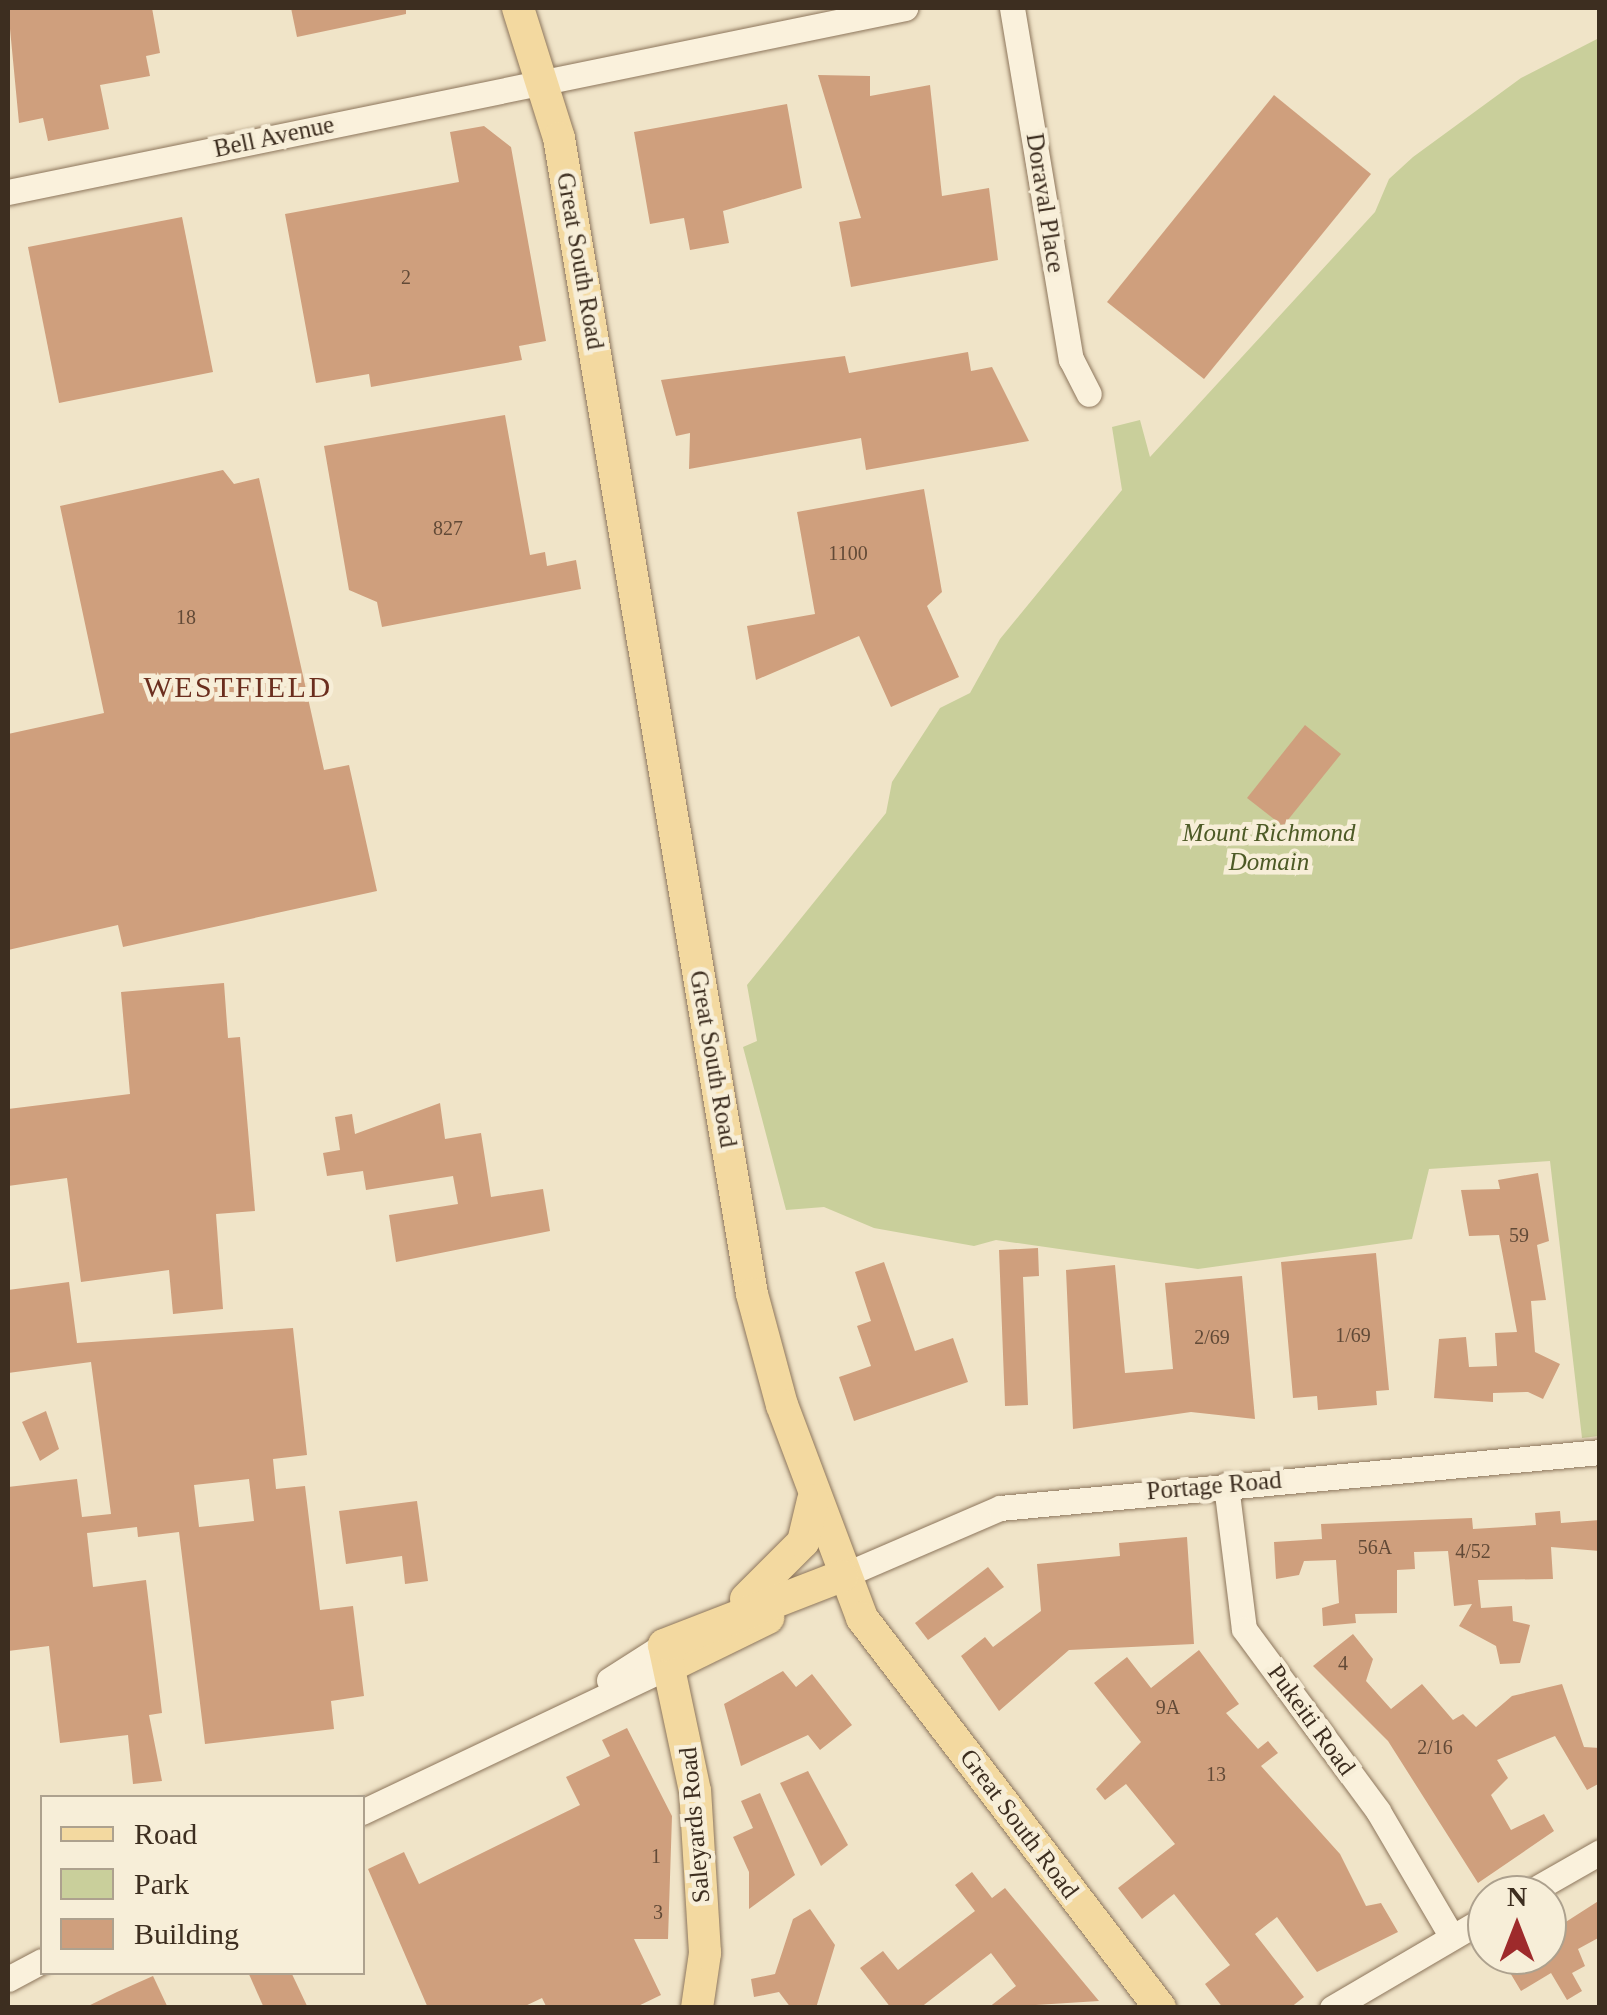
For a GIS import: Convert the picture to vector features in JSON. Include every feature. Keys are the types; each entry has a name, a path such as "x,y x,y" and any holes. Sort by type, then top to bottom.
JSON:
{"main road":[{"name":"Great South Road","path":"518,8 542,86 571,209 752,1294 813,1500 862,1618 1160,2008"},
{"path":"683,1716 697,1669 804,1542 813,1500"},
{"name":"Portage Road","path":"669,1654 842,1576"},
{"name":"Saleyards Road","path":"669,1654 683,1716 703,1914 696,2008"}],"street":[{"name":"Bell Avenue","path":"8,192 542,86 906,8"},
{"name":"Doraval Place","path":"1012,8 1071,359 1089,394"},
{"name":"Portage Road","path":"842,1576 1000,1508 1600,1452"},
{"name":"Pukeiti Road","path":"1226,1485 1244,1630 1378,1811 1452,1937"},
{"name":"Portage Road","path":"365,1811 568,1716 669,1654"},
{"path":"1560,1875 1600,1852"},
{"path":"1332,2008 1467,1928"},
{"path":"8,1979 40,1963"}],"green space":[{"name":"Mount Richmond Domain","path":"1599,38 1599,1436 1582,1438 1550,1161 1429,1169 1412,1239 1198,1269 996,1240 974,1246 874,1228 824,1207 786,1210 743,1047 757,1041 747,985 886,813 892,782 940,708 970,693 1000,639 1122,490 1112,427 1140,420 1150,457 1375,212 1389,179 1521,78"}],"building":[{"path":"8,8 152,8 160,53 146,56 150,76 100,85 109,129 48,141 43,118 19,123"},
{"path":"291,8 406,8 406,14 297,37"},
{"path":"818,75 870,76 870,96 930,85 942,196 989,188 998,260 851,287 839,222 861,218"},
{"path":"1274,95 1371,174 1204,379 1107,302"},
{"path":"787,104 802,188 723,211 729,243 690,250 684,218 650,224 634,132"},
{"path":"484,126 511,147 546,341 519,346 522,360 371,387 369,374 316,383 285,214 459,182 450,132"},
{"path":"182,217 213,372 59,403 28,247"},
{"path":"968,352 971,371 992,367 1029,441 866,470 861,438 689,469 690,433 676,436 661,380 845,356 849,373"},
{"path":"505,415 530,555 545,552 547,566 576,560 581,589 382,627 377,602 349,590 324,446"},
{"path":"223,470 234,484 259,478 324,770 349,765 377,891 123,947 118,925 8,950 8,734 104,713 60,506"},
{"path":"924,489 942,592 927,606 959,677 891,707 859,636 756,680 747,626 815,614 797,512"},
{"path":"1305,725 1341,754 1283,826 1247,798"},
{"path":"224,983 228,1038 240,1037 255,1211 216,1214 223,1309 173,1314 169,1270 81,1282 67,1178 8,1186 8,1109 130,1094 121,992"},
{"path":"440,1103 445,1139 481,1133 491,1197 543,1189 550,1231 396,1262 389,1215 458,1204 453,1176 366,1190 363,1171 327,1176 323,1153 340,1150 335,1117 352,1114 355,1134"},
{"path":"1538,1173 1549,1241 1537,1245 1546,1300 1531,1301 1535,1352 1560,1364 1543,1399 1528,1392 1493,1393 1493,1402 1434,1398 1439,1339 1466,1337 1469,1367 1497,1366 1495,1333 1517,1332 1499,1235 1469,1236 1461,1190 1500,1189 1498,1180"},
{"path":"1038,1248 1039,1276 1023,1277 1028,1405 1005,1406 999,1250"},
{"path":"1376,1253 1389,1390 1376,1391 1377,1405 1318,1410 1317,1396 1293,1398 1281,1262"},
{"path":"884,1262 915,1351 953,1338 968,1382 854,1421 839,1377 871,1366 857,1326 871,1321 855,1272"},
{"path":"1115,1265 1125,1373 1173,1369 1165,1283 1242,1276 1255,1419 1191,1412 1073,1429 1066,1270"},
{"path":"69,1282 77,1343 293,1328 307,1455 273,1459 276,1489 305,1486 320,1610 353,1606 364,1696 331,1701 334,1729 205,1744 179,1532 138,1537 137,1527 87,1533 93,1587 146,1580 162,1713 149,1715 162,1781 133,1784 128,1735 60,1743 49,1646 8,1651 8,1487 77,1479 82,1517 111,1514 91,1362 8,1373 8,1290","holes":["249,1479 254,1521 199,1527 194,1485"]},
{"path":"46,1411 59,1449 40,1461 22,1422"},
{"path":"417,1501 428,1581 405,1584 402,1556 346,1564 339,1511"},
{"path":"1560,1511 1561,1523 1600,1520 1600,1551 1551,1547 1553,1579 1478,1580 1481,1608 1512,1606 1513,1621 1530,1625 1520,1663 1500,1664 1496,1646 1459,1626 1472,1604 1454,1606 1448,1551 1414,1552 1415,1569 1397,1570 1397,1613 1355,1614 1356,1623 1323,1626 1322,1608 1339,1603 1336,1560 1304,1561 1299,1575 1276,1579 1274,1542 1322,1539 1321,1524 1472,1518 1473,1529 1536,1525 1535,1513"},
{"path":"1187,1537 1194,1644 1069,1650 999,1711 961,1656 985,1637 993,1647 1041,1611 1037,1564 1120,1556 1119,1543"},
{"path":"988,1567 1004,1587 928,1640 915,1623"},
{"path":"1353,1634 1373,1659 1366,1681 1391,1709 1422,1684 1453,1720 1463,1714 1476,1727 1512,1696 1562,1684 1584,1747 1600,1748 1600,1783 1587,1790 1555,1736 1497,1760 1508,1778 1491,1795 1511,1830 1544,1814 1554,1831 1490,1875 1473,1875 1388,1741 1313,1666"},
{"path":"1199,1650 1239,1704 1226,1713 1258,1749 1268,1741 1278,1753 1261,1766 1340,1854 1366,1906 1381,1903 1398,1932 1317,1972 1277,1917 1255,1934 1304,1997 1290,2008 1223,2008 1205,1984 1230,1965 1174,1894 1142,1919 1118,1888 1175,1844 1126,1784 1105,1800 1096,1789 1141,1742 1094,1683 1127,1657 1151,1688"},
{"path":"783,1671 796,1687 812,1674 852,1725 820,1750 808,1735 741,1766 724,1704"},
{"path":"627,1728 672,1816 668,1939 634,1939 661,1995 634,2008 547,2008 542,1998 521,2008 428,2008 368,1869 404,1852 419,1884 580,1805 566,1777 610,1756 602,1740"},
{"path":"808,1771 848,1845 821,1866 780,1783"},
{"path":"760,1793 795,1875 749,1909 749,1872 733,1837 753,1828 741,1801"},
{"path":"972,1872 992,1898 1005,1888 1099,2001 988,2008 1016,1986 991,1953 920,2008 891,2008 860,1968 883,1951 898,1970 975,1911 955,1885"},
{"path":"1600,1900 1600,1937 1578,1949 1585,1966 1572,1973 1582,1991 1567,2000 1552,1975 1567,1975 1567,1921"},
{"path":"810,1909 835,1945 816,2008 791,2008 779,1992 754,1997 751,1979 775,1974 793,1919"},
{"path":"249,1975 292,1975 308,2008 264,2008"},
{"path":"1511,1975 1548,1975 1521,1991"},
{"path":"153,1976 168,2008 84,2008 117,1992"}],"district":[{"name":"WESTFIELD","path":"238,687"}]}
